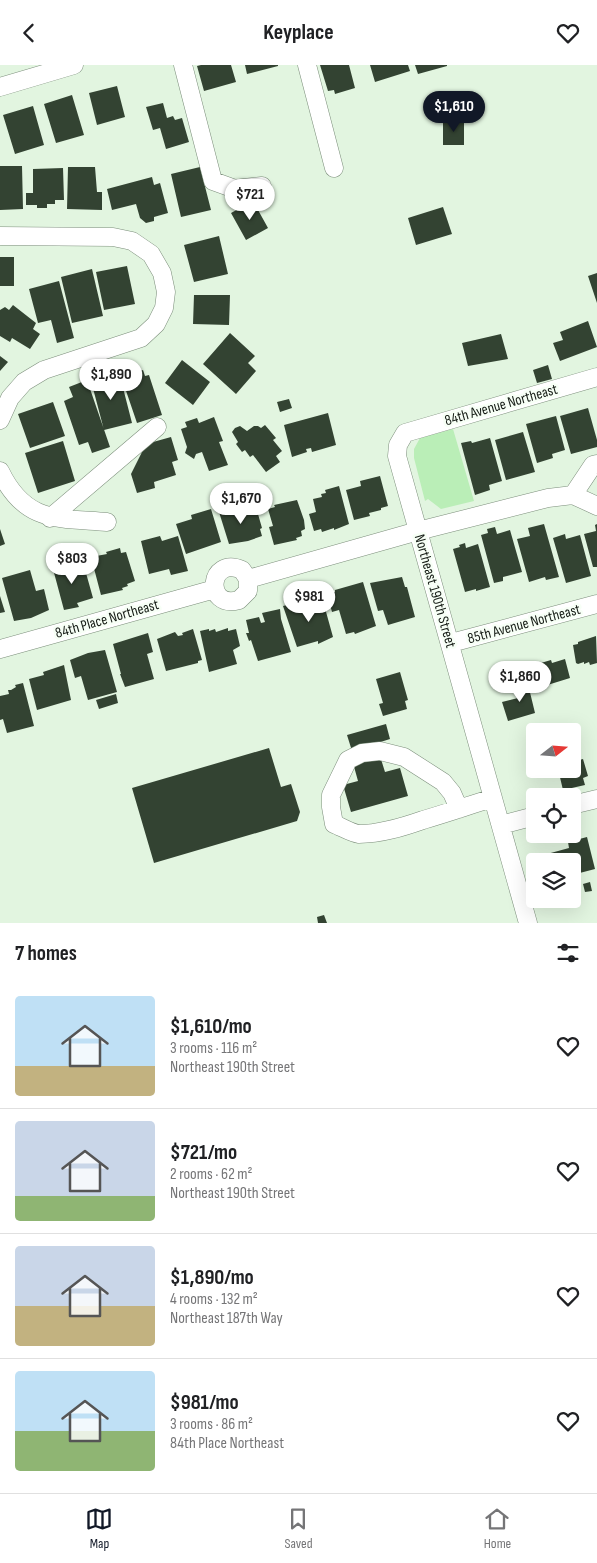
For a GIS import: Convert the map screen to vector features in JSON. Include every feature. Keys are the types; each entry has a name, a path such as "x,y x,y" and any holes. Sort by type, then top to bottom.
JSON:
{"street":[{"path":"0,87 74,65"},
{"path":"183,65 213,181 235,189 262,186"},
{"path":"307,65 334,168"},
{"path":"0,236 113,237 132,241 151,254 162,273 166,292 164,308 156,324 141,338 44,370 30,378 10,398 0,420"},
{"name":"84th Avenue Northeast","path":"406,433 597,377"},
{"path":"50,518 157,427"},
{"name":"Northeast 190th Street","path":"406,433 398,445 397,456 528,923"},
{"path":"597,465 593,465 573,495 597,506"},
{"path":"0,471 13,494 29,509 50,518 107,522"},
{"name":"84th Place Northeast","path":"0,649 215,589 215,577 224,568 236,567 242,569 248,579 418,531 548,498 573,495"},
{"name":"85th Avenue Northeast","path":"451,643 597,604"},
{"path":"458,809 452,793 443,782 404,757 380,751 362,753 348,760 331,795 334,824 358,834 390,830 494,798"},
{"path":"581,803 597,799"},
{"path":"501,825 526,818"}],"green space":[{"path":"453,429 474,501 441,509 428,499 425,501 414,458 414,449 420,438"}],"building":[{"path":"231,65 236,82 204,91 197,66"},
{"path":"245,65 278,65 278,66 247,74"},
{"path":"320,65 349,65 355,88 335,94 334,90 328,91"},
{"path":"370,65 408,65 410,71 375,82"},
{"path":"415,65 447,65 447,66 418,74"},
{"path":"117,86 125,117 97,125 89,93"},
{"path":"72,95 84,135 56,143 44,104"},
{"path":"163,103 167,118 173,116 175,120 182,118 189,142 166,149 160,128 153,130 146,107"},
{"path":"33,106 44,145 15,154 3,115"},
{"path":"464,121 464,145 443,145 443,122"},
{"path":"0,166 22,166 23,209 0,210"},
{"path":"68,167 95,167 97,192 102,192 102,210 67,209"},
{"path":"200,167 211,210 181,217 171,174"},
{"path":"63,168 64,200 55,200 55,204 47,204 47,208 37,208 37,205 26,205 26,193 33,193 33,169"},
{"path":"152,177 154,185 160,183 168,213 154,217 154,221 146,223 140,218 136,204 112,210 107,189"},
{"path":"253,201 268,228 246,240 231,213"},
{"path":"443,207 452,234 416,245 408,218"},
{"path":"219,236 228,274 194,282 184,245"},
{"path":"0,257 14,257 14,286 0,286"},
{"path":"127,266 135,304 104,310 96,272"},
{"path":"92,269 103,316 72,323 61,277"},
{"path":"597,273 597,303 588,276"},
{"path":"59,281 74,338 57,343 51,320 38,323 29,289"},
{"path":"194,295 230,295 229,325 193,324"},
{"path":"13,305 36,323 33,329 40,334 30,349 12,338 10,342 0,336 0,310 5,307 9,310"},
{"path":"588,321 597,347 560,361 553,343 563,340 560,332"},
{"path":"230,333 255,356 248,363 256,371 236,394 203,364"},
{"path":"501,334 508,359 468,366 462,343"},
{"path":"0,356 8,362 0,371"},
{"path":"182,360 210,382 193,405 165,383"},
{"path":"548,365 552,379 537,383 533,370"},
{"path":"143,370 145,376 149,375 162,415 137,423 123,382 134,379 132,374"},
{"path":"109,372 112,383 121,380 132,423 104,430 90,377"},
{"path":"87,380 110,447 92,453 88,442 79,445 64,401 73,397 69,387"},
{"path":"289,399 292,408 280,412 277,402"},
{"path":"53,402 65,436 30,448 18,414"},
{"path":"588,408 597,440 597,447 571,454 560,416"},
{"path":"328,413 336,445 312,452 311,448 306,449 307,452 292,457 284,425"},
{"path":"556,416 565,450 552,454 553,458 537,463 526,424"},
{"path":"214,417 223,441 219,442 228,465 209,471 202,452 196,454 194,459 185,453 187,447 181,429 187,427 185,422 197,418 199,423"},
{"path":"265,425 276,438 273,440 282,451 276,456 280,462 266,472 253,455 250,457 245,450 242,452 236,444 238,442 232,432 240,426 247,431 254,426 261,428"},
{"path":"523,432 535,472 506,480 495,440"},
{"path":"171,437 178,460 172,462 176,475 154,482 155,488 137,493 131,474 146,444"},
{"path":"490,438 502,481 489,485 490,490 475,495 461,443 471,441 472,443"},
{"path":"63,441 75,481 38,493 25,453"},
{"path":"380,476 388,506 369,513 370,516 354,520 346,490 361,486 360,481"},
{"path":"339,486 349,524 334,530 334,528 322,532 321,529 314,531 309,514 316,512 313,499 322,497 321,494 326,493 325,490"},
{"path":"297,500 304,520 305,529 301,531 302,536 296,538 297,540 274,545 269,527 273,526 268,509 275,507 274,505"},
{"path":"238,507 240,511 256,507 262,528 260,529 262,536 248,541 229,544 219,512"},
{"path":"211,509 221,542 186,554 176,524 192,519 191,515"},
{"path":"544,524 559,577 546,580 545,577 529,582 517,539 530,536 528,528"},
{"path":"597,524 597,567 593,567 584,534 596,531 595,525"},
{"path":"495,527 497,534 510,530 522,572 503,577 503,581 494,583 481,535 488,533 487,529"},
{"path":"0,529 5,544 0,546"},
{"path":"565,534 566,539 580,535 591,576 566,583 553,538"},
{"path":"160,536 162,541 178,536 188,571 171,575 169,569 149,574 141,541"},
{"path":"465,543 466,548 478,544 490,587 465,592 453,549"},
{"path":"120,548 121,553 126,552 135,581 127,584 128,586 122,588 123,590 101,595 91,557 107,554 106,552"},
{"path":"73,562 74,565 80,563 83,574 86,573 93,598 77,603 79,607 64,610 53,569"},
{"path":"30,570 36,591 44,589 49,610 31,618 14,621 2,578"},
{"path":"402,577 405,587 407,587 415,617 388,625 383,610 378,611 370,583"},
{"path":"363,582 376,626 355,634 354,632 346,634 339,610 332,612 327,594"},
{"path":"0,596 5,612 0,613"},
{"path":"313,598 314,603 323,601 333,637 318,644 318,641 297,647 283,606 298,602 300,607 306,606 304,601"},
{"path":"280,609 281,619 291,652 258,661 251,640 249,641 246,633 249,633 246,620 259,617 261,623 265,622 262,613"},
{"path":"228,628 228,631 236,629 240,646 233,650 237,664 209,672 200,631 215,629 216,632"},
{"path":"193,629 202,660 198,661 198,663 166,671 157,639 175,632 178,636 183,635 182,633"},
{"path":"148,633 153,652 147,654 154,679 125,687 113,644"},
{"path":"596,636 597,663 590,665 589,662 584,664 584,662 576,663 573,645"},
{"path":"105,650 117,692 88,700 81,676 75,678 70,660 88,653"},
{"path":"565,659 570,678 541,687 534,665 551,660 552,663"},
{"path":"64,665 71,700 37,710 29,679 44,675 43,672"},
{"path":"400,672 408,700 405,701 407,709 383,716 379,704 383,703 376,679"},
{"path":"527,680 535,713 508,721 502,702 518,698 514,683"},
{"path":"538,682 540,690 533,692 531,684"},
{"path":"23,683 34,726 7,733 3,719 0,720 0,696 9,694 8,690 16,687 15,685"},
{"path":"116,694 118,703 99,709 96,700"},
{"path":"386,724 390,739 352,751 347,735"},
{"path":"269,748 281,787 291,784 300,812 297,821 154,863 132,788"},
{"path":"380,756 385,772 400,768 408,796 351,812 343,785 358,781 353,763"},
{"path":"583,759 588,776 583,778 585,785 563,788 560,778 581,778 581,760"},
{"path":"587,837 595,869 581,873 581,853 551,853 569,848 568,843 581,843 581,839"},
{"path":"590,882 592,891 585,892 583,884"},
{"path":"324,915 327,923 318,923 317,917"}]}
